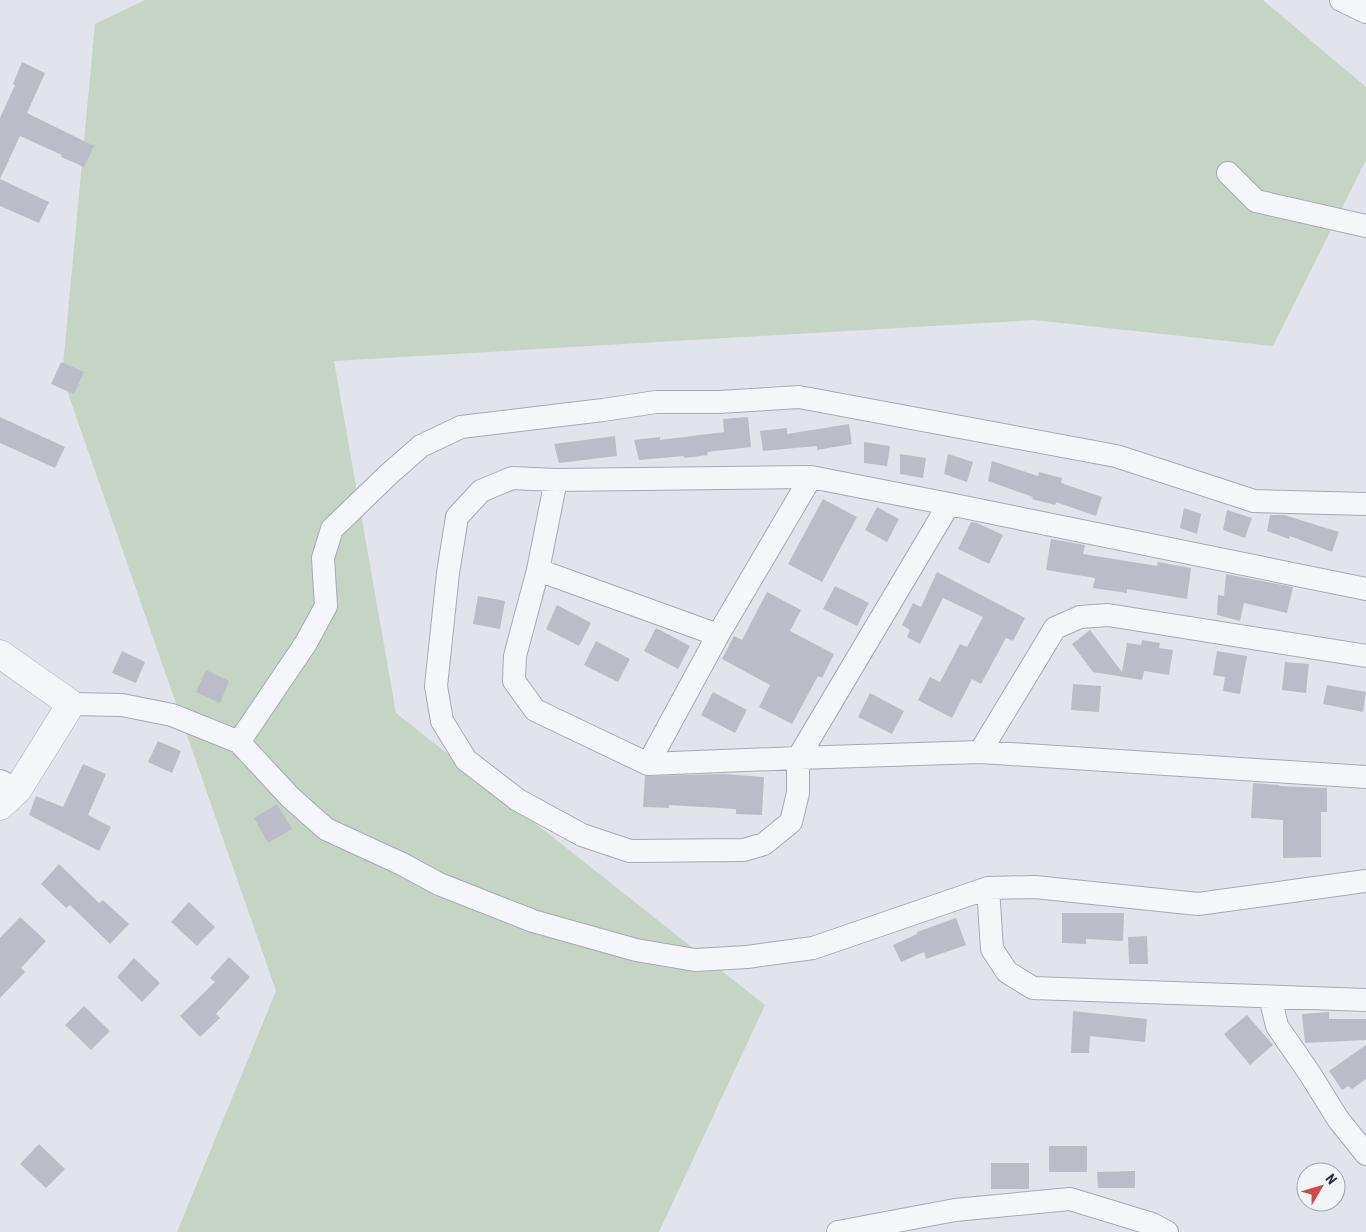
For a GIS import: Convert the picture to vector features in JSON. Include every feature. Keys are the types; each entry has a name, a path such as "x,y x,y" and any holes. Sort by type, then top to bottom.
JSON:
{"street":[{"path":"1341,0 1366,12"},
{"path":"1228,173 1256,201 1366,226"},
{"path":"239,742 306,643 326,606 323,558 332,529 421,446 461,428 656,402 719,402 799,398 1116,456 1254,501 1366,504"},
{"path":"648,764 718,635 811,477"},
{"path":"949,504 798,758 798,793 791,822 764,844 744,850 630,851 582,835 518,800 466,760 442,721 436,686 448,573 457,517 481,491 512,478 556,480 811,477 949,504 1366,589"},
{"path":"556,480 538,570 516,656 514,681 535,710 648,764 980,752 1366,777"},
{"path":"538,570 718,635"},
{"path":"980,752 1056,628 1080,617 1108,615 1366,656"},
{"path":"0,654 72,704 122,705 172,715 239,742 290,797 326,829 402,864 438,884 533,922 636,950 695,960 747,957 813,948 988,888 1035,887 1198,904 1366,881"},
{"path":"6,792 72,704"},
{"path":"988,888 992,949 1007,972 1033,988 1366,1000"},
{"path":"1270,997 1277,1026 1310,1074 1338,1120 1366,1154"},
{"path":"838,1232 955,1210 1070,1199 1152,1224 1167,1232"}],"green space":[{"path":"145,0 1263,0 1366,87 1366,160 1273,346 1034,320 334,361 396,713 765,1005 659,1232 177,1232 276,991 62,376 95,24"}],"building":[{"path":"22,62 45,73 27,113 94,146 84,167 20,136 0,179 0,118 15,85 13,84"},
{"path":"0,179 49,202 39,223 0,206"},
{"path":"61,362 84,372 74,394 51,384"},
{"path":"0,417 65,447 55,468 0,443"},
{"path":"748,417 751,447 707,452 708,455 684,458 684,456 639,460 634,440 660,437 660,440 724,432 723,419"},
{"path":"849,424 852,444 817,450 817,446 763,451 760,431 787,428 787,434"},
{"path":"615,436 617,456 559,463 554,444"},
{"path":"864,442 890,446 887,466 864,463"},
{"path":"900,454 926,458 923,478 900,474"},
{"path":"948,454 973,462 967,482 944,474"},
{"path":"992,461 1038,476 1039,472 1062,478 1061,483 1102,497 1096,516 1056,502 1055,505 1032,499 1033,497 988,481"},
{"path":"823,499 857,517 822,582 788,564"},
{"path":"877,507 899,519 887,542 865,530"},
{"path":"1184,508 1201,514 1197,534 1180,528"},
{"path":"1227,510 1252,518 1245,538 1223,530"},
{"path":"1270,515 1284,515 1339,532 1332,552 1290,536 1289,539 1267,531"},
{"path":"971,522 1003,535 989,564 958,549"},
{"path":"1051,539 1085,545 1083,554 1157,566 1158,562 1191,568 1187,599 1127,589 1127,593 1093,588 1095,578 1046,570"},
{"path":"937,572 1025,618 1013,641 1006,638 981,684 972,679 952,718 918,700 930,677 940,682 960,644 967,647 983,617 943,598 920,644 907,637 910,630 902,625 913,603 921,607"},
{"path":"1226,574 1293,587 1287,613 1244,603 1240,621 1217,615 1218,595 1224,596"},
{"path":"835,586 869,603 857,626 823,609"},
{"path":"767,592 801,610 790,631 834,654 822,678 818,676 792,724 759,707 770,685 722,659 734,636 742,640"},
{"path":"478,596 505,601 500,629 473,624"},
{"path":"557,605 591,623 579,646 546,629"},
{"path":"656,628 690,646 678,669 644,651"},
{"path":"1090,630 1122,672 1127,643 1141,645 1142,640 1160,643 1159,648 1173,650 1169,675 1144,671 1142,680 1093,672 1072,644"},
{"path":"596,641 630,659 618,682 584,665"},
{"path":"122,651 145,662 136,683 112,673"},
{"path":"1217,651 1247,656 1240,694 1223,691 1225,677 1213,675"},
{"path":"1285,662 1309,664 1306,693 1282,690"},
{"path":"206,670 229,681 220,703 196,692"},
{"path":"1073,684 1101,686 1099,712 1071,710"},
{"path":"1327,685 1366,692 1363,712 1323,704"},
{"path":"713,692 747,710 735,733 701,715"},
{"path":"870,693 904,711 892,734 858,717"},
{"path":"158,741 181,751 172,773 148,762"},
{"path":"83,764 106,774 88,815 111,827 99,851 29,815 36,796 63,807"},
{"path":"724,774 764,777 762,815 736,814 736,809 669,805 669,808 643,807 645,776"},
{"path":"1253,783 1327,788 1327,812 1321,812 1321,857 1283,858 1283,820 1251,818"},
{"path":"277,804 292,829 268,843 254,818"},
{"path":"59,864 99,903 103,900 129,924 110,944 70,905 66,908 41,884"},
{"path":"189,902 215,927 197,946 171,922"},
{"path":"1062,913 1124,913 1123,941 1086,939 1086,944 1062,943"},
{"path":"20,917 46,941 21,968 25,972 0,998 0,938"},
{"path":"956,918 966,945 926,959 924,952 901,962 893,945 917,934 917,932"},
{"path":"1147,936 1148,964 1129,964 1128,937"},
{"path":"229,957 250,977 216,1014 220,1018 200,1037 180,1016 215,982 210,978"},
{"path":"134,958 160,983 142,1002 117,977"},
{"path":"84,1006 110,1031 91,1050 65,1025"},
{"path":"1073,1011 1147,1019 1145,1042 1090,1036 1089,1053 1071,1053"},
{"path":"1329,1012 1329,1019 1366,1019 1366,1040 1305,1043 1302,1014"},
{"path":"1247,1015 1273,1045 1250,1065 1224,1034"},
{"path":"1366,1045 1366,1079 1352,1089 1348,1086 1342,1090 1329,1071"},
{"path":"39,1144 65,1169 46,1188 20,1164"},
{"path":"1049,1146 1087,1146 1087,1172 1049,1172"},
{"path":"991,1163 1029,1163 1029,1189 991,1189"},
{"path":"1135,1171 1135,1188 1098,1188 1097,1172"}]}
